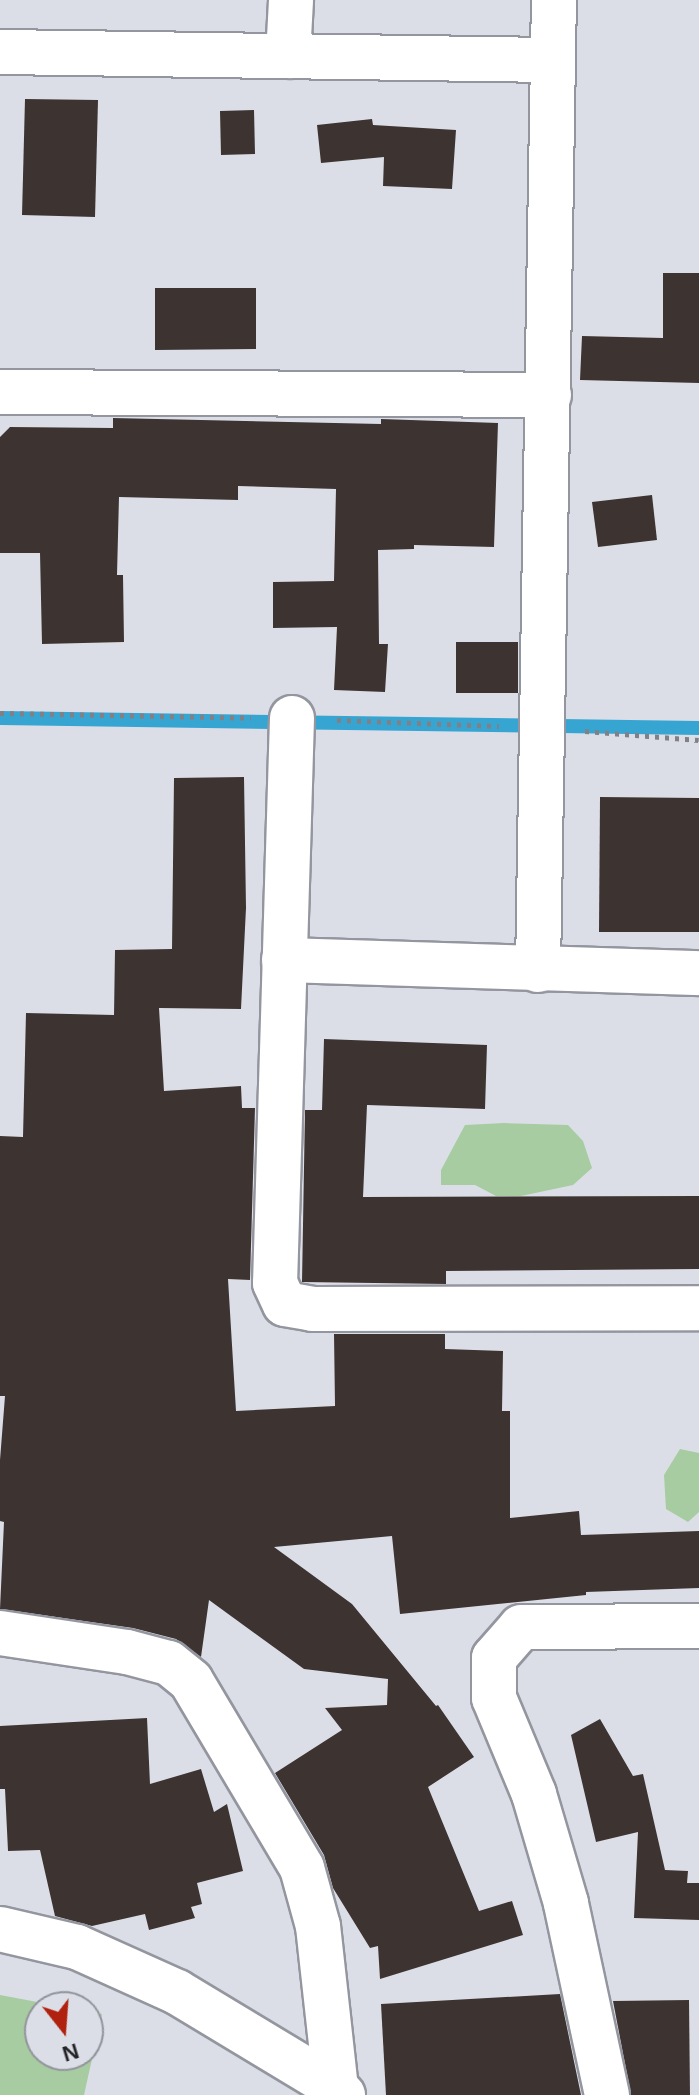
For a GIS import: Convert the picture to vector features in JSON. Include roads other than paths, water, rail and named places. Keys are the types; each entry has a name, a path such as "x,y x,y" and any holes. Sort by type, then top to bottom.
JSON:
{"street":[{"path":"288,56 291,0"},
{"path":"538,970 554,0"},
{"path":"0,52 553,60"},
{"path":"0,392 549,395"},
{"path":"292,718 275,1283 285,1304 312,1309 699,1308"},
{"path":"284,960 699,973"},
{"path":"607,2095 566,1903 534,1794 494,1698 494,1658 521,1627 699,1626"},
{"path":"0,1633 127,1652 169,1663 191,1681 302,1868 318,1926 340,2091"},
{"path":"0,1929 77,1947 177,1992 340,2091"}],"waterway":[{"path":"0,718 699,728"}]}
